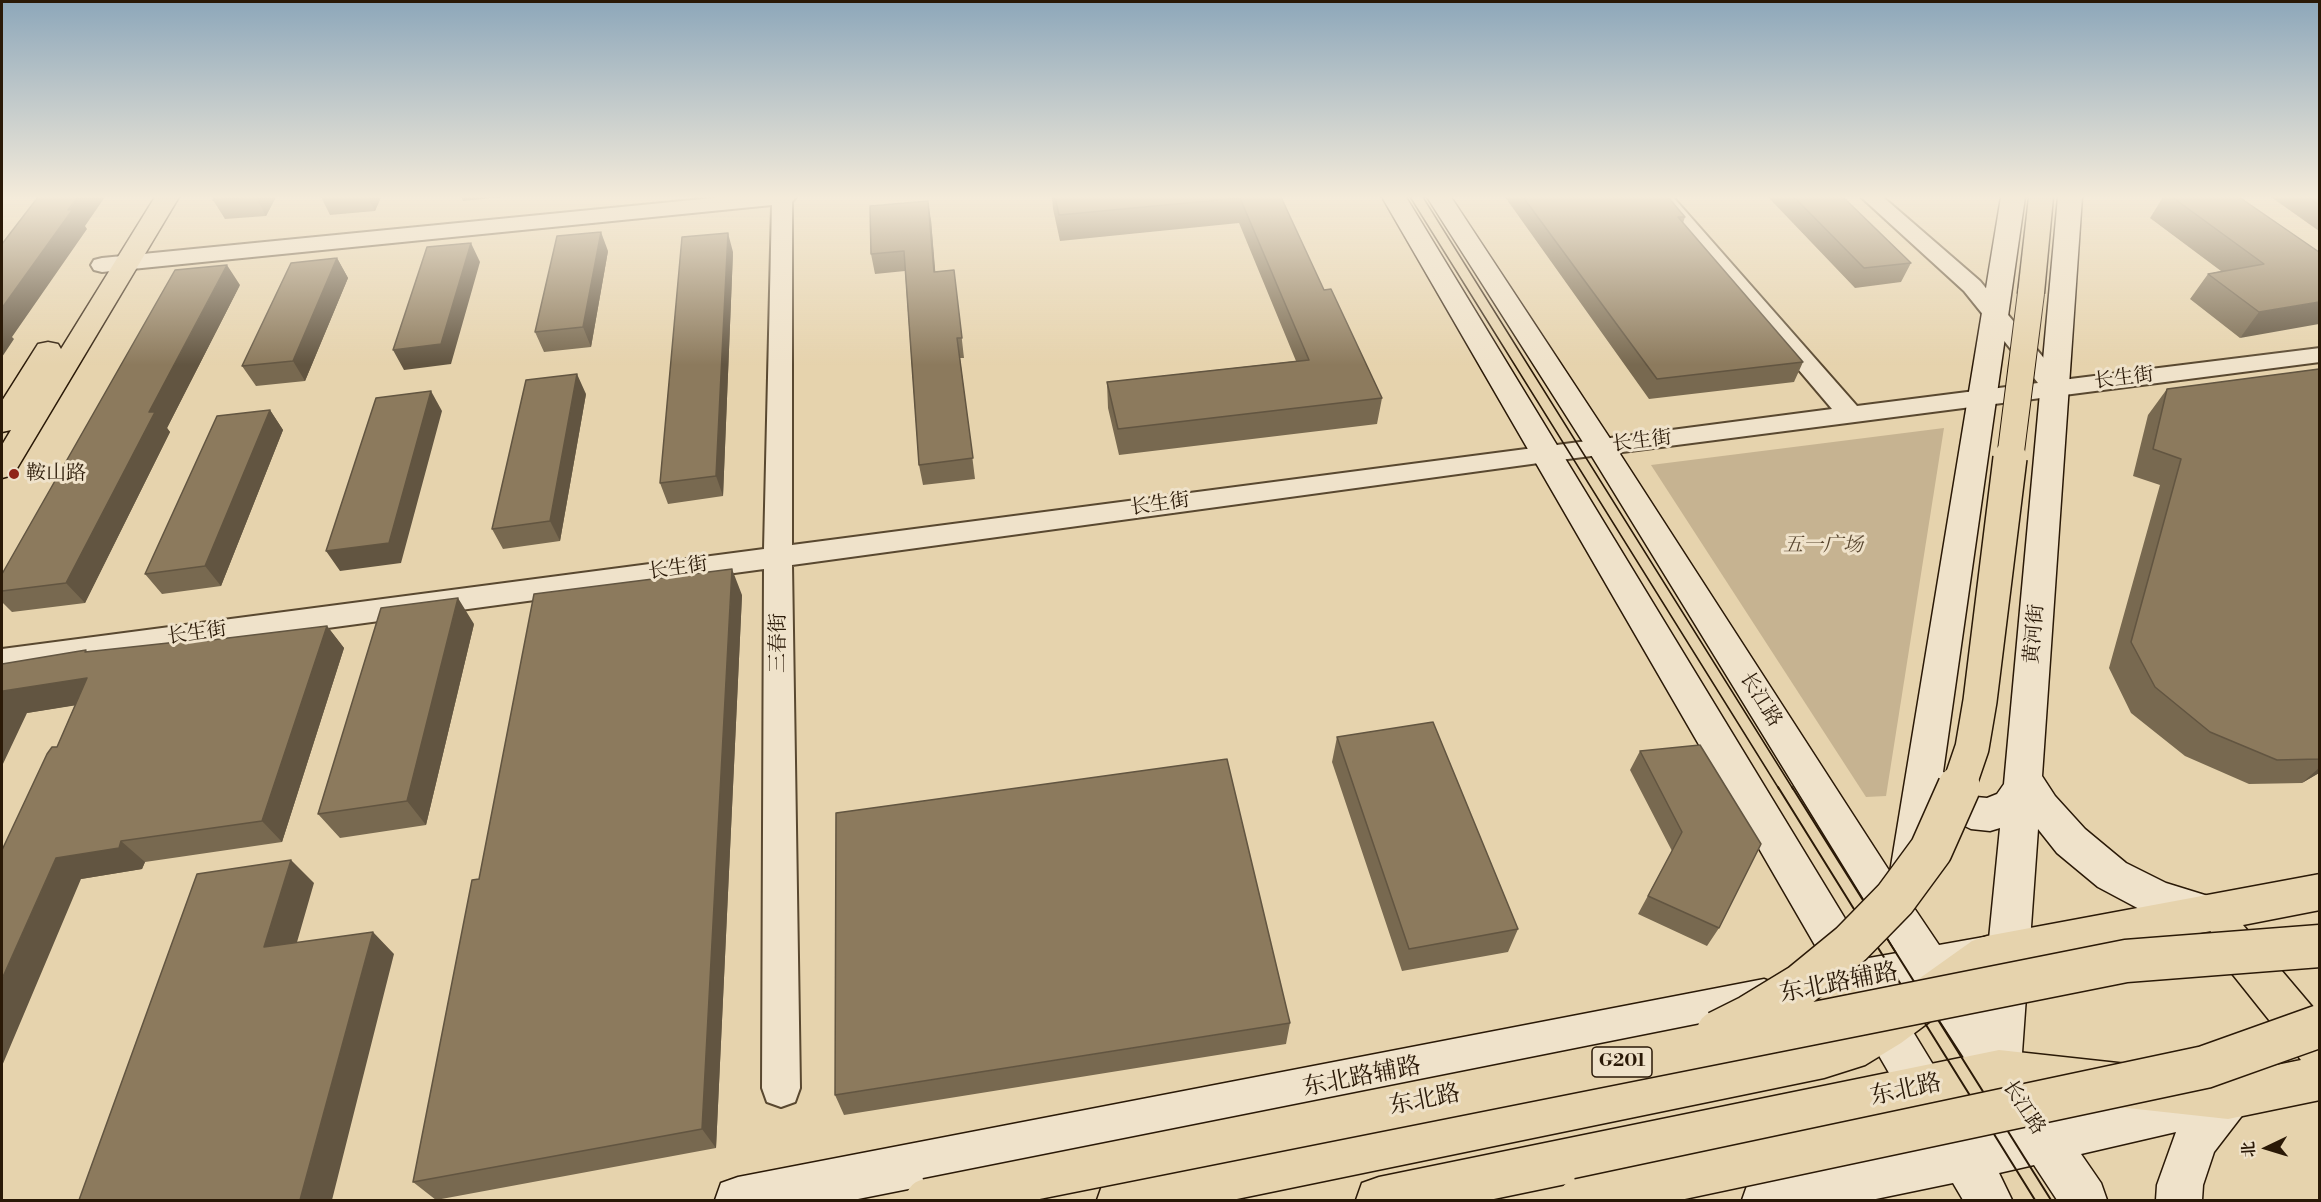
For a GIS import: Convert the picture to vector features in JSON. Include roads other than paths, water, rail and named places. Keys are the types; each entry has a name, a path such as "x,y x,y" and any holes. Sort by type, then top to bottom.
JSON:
{"main road":[{"path":"2,468 120,253"},
{"path":"2,423 123,253"},
{"name":"长江路","path":"1427,253 1546,454 1893,978 1999,1072 2084,1200"},
{"name":"长江路","path":"1475,253 1901,924"},
{"path":"1802,1061 1893,978 2004,253"},
{"path":"1682,1050 1750,1016 1801,985 1851,944 1901,891 1931,850 1951,807 1972,748 1980,700 2035,253"},
{"name":"黄河街","path":"1999,1072 1998,953 2024,780 2066,253"},
{"path":"1929,747 1935,783 1943,795 1971,813 1990,815 2001,812 2017,797 2024,780"},
{"path":"2024,780 2042,807 2071,842 2112,875 2157,898 2207,913 2319,1050"},
{"name":"东北路","path":"1120,1200 1850,1050 1886,1028 1893,978 1998,953 2319,892"},
{"name":"东北路","path":"927,1200 2126,961 2319,946"},
{"name":"长江路","path":"1893,978 1886,1028 1989,1200"},
{"name":"东北路辅路","path":"738,1200 1893,978"},
{"name":"东北路","path":"1580,1200 2205,1067 2319,1026"},
{"name":"东北路","path":"1398,1198 1999,1072 2228,1097 2319,1078"},
{"path":"1765,1200 1964,1158 2228,1097"},
{"path":"2179,1200 2180,1185 2196,1138 2228,1097"}],"street":[{"path":"115,264 224,253"},
{"name":"三春街","path":"781,1088 778,555 783,253"},
{"path":"1711,253 1850,414"},
{"path":"1935,253 1972,286 2055,388"},
{"name":"长生街","path":"2,661 778,555 1850,414 2319,355"}],"tram line":[{"path":"1445,253 1779,789"},
{"path":"1458,253 1793,789"},
{"path":"1778,787 2035,1200"},
{"path":"1792,787 2051,1200"}],"place":[{"name":"鞍山路","path":"14,474"}],"park label":[{"name":"五一广场","path":"1823,546"}]}
